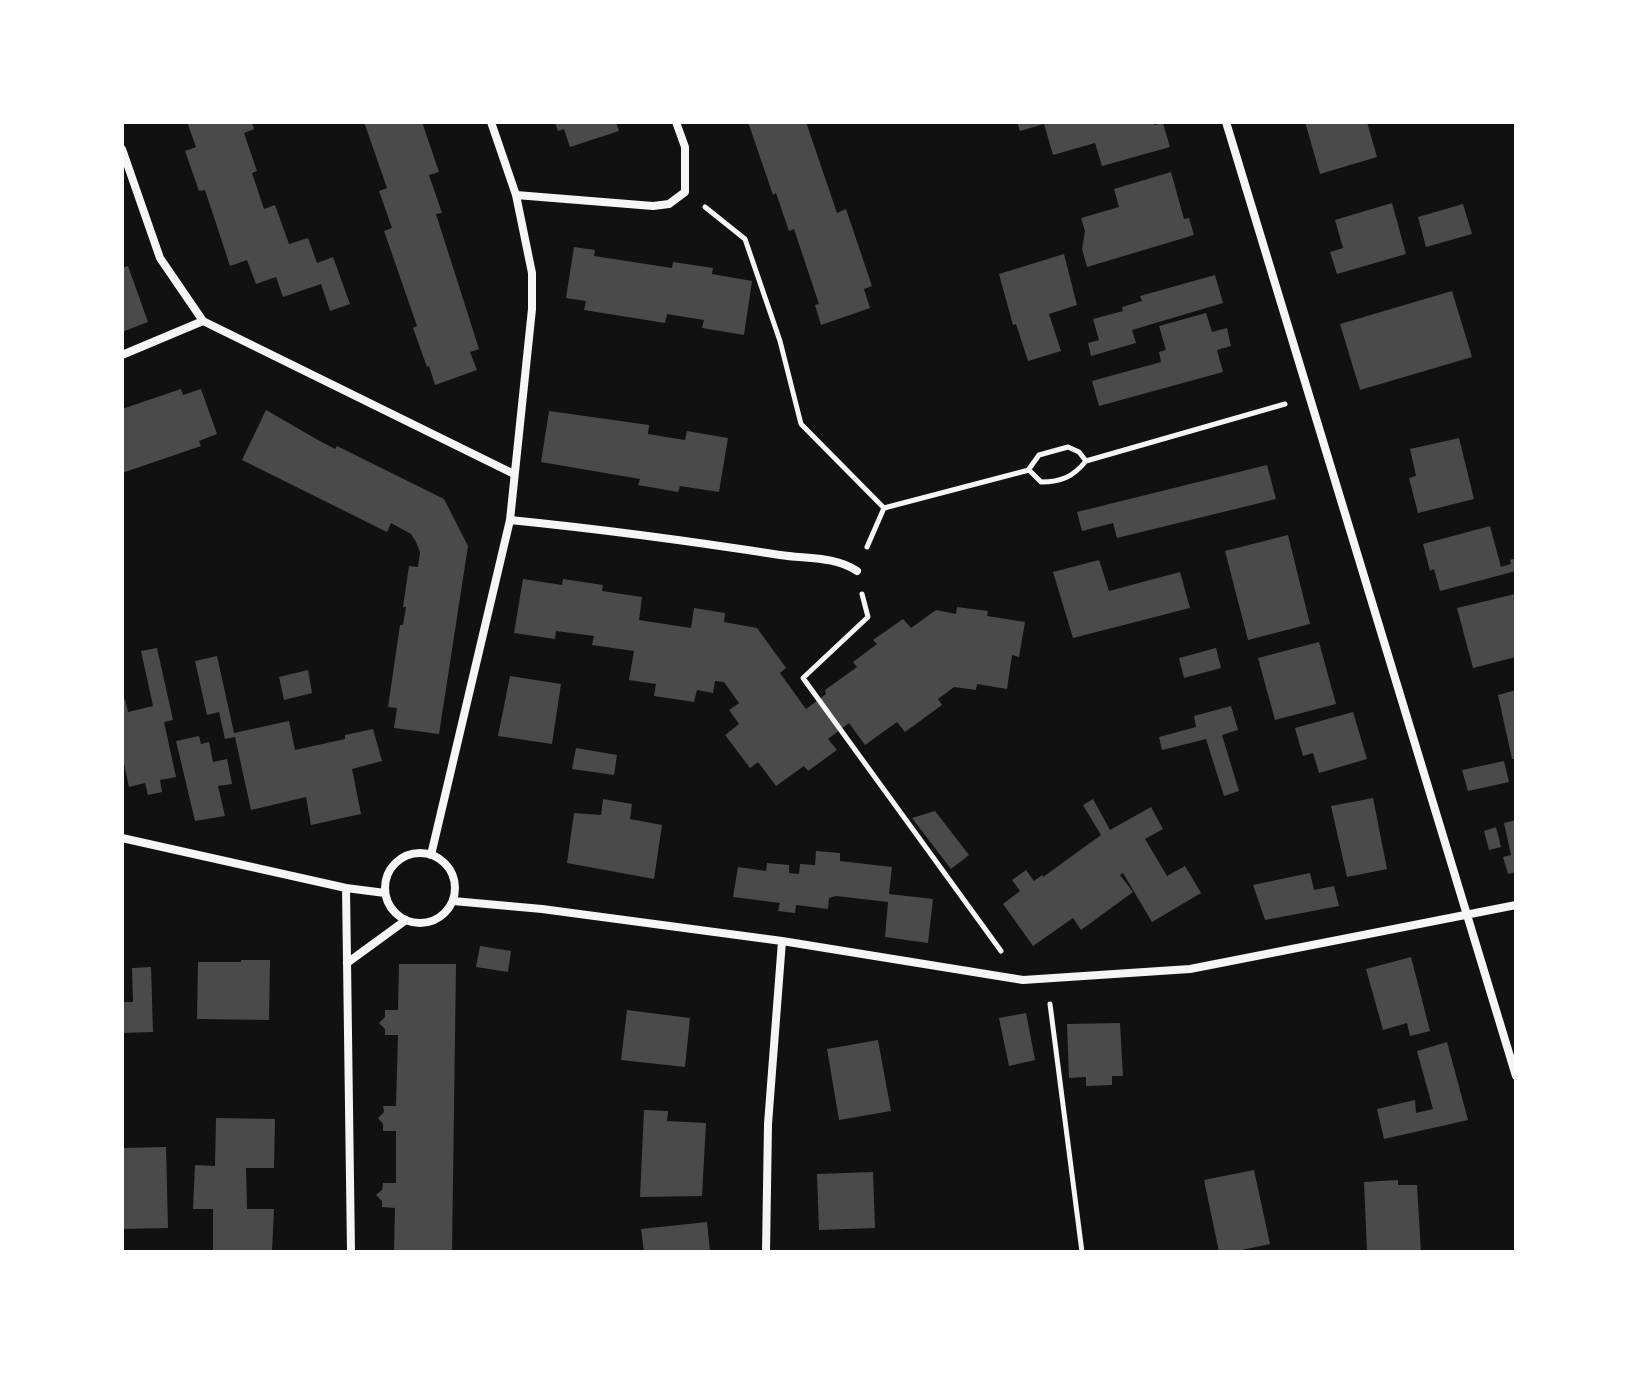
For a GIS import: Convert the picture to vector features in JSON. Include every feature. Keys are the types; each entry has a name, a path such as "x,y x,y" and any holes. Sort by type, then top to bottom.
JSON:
{"street":[{"path":"431,855 510,520 532,309 532,273 516,195 491,122"},
{"path":"516,195 653,206 669,204 685,192 685,147 676,122"},
{"path":"1226,122 1516,1076"},
{"path":"122,149 160,258 203,321 514,474"},
{"path":"122,355 203,321"},
{"path":"510,520 651,534 798,558 843,562 857,571"},
{"path":"122,838 346,888 385,893"},
{"path":"407,855 431,855 449,868 454,879 453,901 439,918 417,924 395,914 388,904 385,881 389,870 407,855"},
{"path":"346,888 351,1252"},
{"path":"453,901 542,909 782,941 1023,980 1190,969 1516,905"},
{"path":"347,963 406,920"},
{"path":"766,1252 768,1124 782,941"}],"path":[{"path":"685,192 745,239 780,341 801,424 884,508"},
{"path":"1029,470 1041,482 1056,482 1067,478 1086,461 1309,398"},
{"path":"884,508 1029,470 1039,455 1068,447 1079,452 1086,461"},
{"path":"884,508 857,571 868,617 803,678 1023,980"},
{"path":"1046,979 1082,1252"}],"building":[{"path":"187,122 252,122 254,129 244,133 257,171 252,173 264,209 275,205 289,244 308,238 317,263 333,257 350,304 330,311 321,284 283,297 276,277 256,284 247,260 230,266 205,190 199,191 185,151 196,147"},
{"path":"364,122 422,122 439,172 429,175 442,213 436,214 479,349 470,352 477,370 435,385 413,328 417,326 384,231 392,228 379,191 387,188"},
{"path":"555,122 616,122 619,131 570,147 564,129 558,131"},
{"path":"748,122 806,122 837,213 846,209 872,286 864,289 870,308 821,325 815,305 819,304 794,229 789,231 776,193 773,195"},
{"path":"1017,122 1163,123 1170,147 1102,166 1095,143 1053,155 1044,124 1020,131"},
{"path":"1305,122 1367,122 1377,157 1320,174"},
{"path":"1171,172 1184,219 1189,218 1194,235 1087,267 1082,249 1085,231 1081,218 1119,207 1114,189"},
{"path":"1392,203 1406,254 1337,274 1330,252 1343,248 1335,220"},
{"path":"1463,204 1472,234 1426,247 1418,217"},
{"path":"574,247 595,250 594,256 672,268 673,262 713,268 712,274 752,281 744,335 702,328 704,320 667,314 665,323 584,310 586,301 566,298"},
{"path":"1064,254 1077,305 1049,314 1061,351 1028,361 1016,324 1013,325 999,274"},
{"path":"128,266 148,322 122,332 122,268"},
{"path":"1215,275 1223,303 1132,330 1136,343 1091,356 1088,343 1099,340 1093,319 1123,311 1122,307 1142,301 1140,296"},
{"path":"1452,291 1472,357 1360,390 1340,324"},
{"path":"1206,313 1212,332 1227,328 1231,346 1217,350 1223,372 1099,406 1092,381 1161,362 1159,352 1166,350 1159,326"},
{"path":"181,389 183,395 201,389 217,434 199,441 201,446 122,473 122,409"},
{"path":"266,410 335,449 337,446 444,499 468,546 439,734 394,728 397,708 388,707 400,625 403,625 406,607 403,607 409,566 418,567 420,552 416,542 411,534 391,523 387,532 242,460"},
{"path":"549,411 649,425 648,434 685,440 687,431 728,438 719,492 680,486 678,492 638,485 640,479 541,462"},
{"path":"1459,438 1474,499 1418,513 1409,478 1416,476 1410,449"},
{"path":"1267,465 1276,499 1117,538 1113,523 1082,531 1077,512"},
{"path":"1490,526 1501,567 1511,564 1510,560 1516,558 1516,571 1440,591 1434,569 1430,571 1423,544"},
{"path":"1288,535 1310,624 1248,640 1225,551"},
{"path":"1099,560 1109,591 1180,572 1190,608 1073,638 1053,572"},
{"path":"523,579 562,585 563,579 603,585 602,591 642,597 639,620 691,628 694,608 725,613 724,622 757,628 786,668 780,673 806,709 826,694 825,690 857,667 853,662 877,644 873,640 903,619 911,628 936,610 956,614 957,607 988,611 987,616 1025,622 1019,657 1012,655 1007,689 977,684 976,690 954,687 938,699 942,705 905,732 897,722 865,745 849,723 828,739 837,750 808,771 804,766 776,786 758,762 750,768 725,735 739,724 729,710 739,703 724,682 715,681 713,693 697,690 694,702 654,696 656,684 629,680 634,651 592,645 594,636 556,631 555,639 514,633"},
{"path":"1515,594 1516,657 1473,668 1457,608"},
{"path":"1319,642 1336,704 1275,720 1258,658"},
{"path":"157,648 173,720 164,722 176,777 160,780 162,792 148,795 145,783 129,787 122,754 122,700 125,699 128,712 153,706 141,651"},
{"path":"1216,648 1221,668 1184,678 1179,658"},
{"path":"217,656 234,733 289,721 295,750 373,729 382,761 352,769 361,814 311,825 306,797 251,810 235,737 225,739 219,712 207,715 195,661"},
{"path":"308,670 312,693 284,700 279,677"},
{"path":"510,676 561,684 552,744 498,736"},
{"path":"1516,690 1516,759 1512,759 1498,695"},
{"path":"1231,706 1238,730 1222,735 1239,791 1224,796 1206,739 1162,750 1159,737 1196,727 1194,716"},
{"path":"1353,712 1367,759 1319,773 1313,753 1303,756 1295,728"},
{"path":"199,736 201,744 209,742 213,762 227,759 232,784 218,786 225,816 195,821 176,741"},
{"path":"576,748 617,755 614,775 572,769"},
{"path":"1504,761 1509,782 1468,791 1462,770"},
{"path":"1373,798 1387,869 1347,877 1331,806"},
{"path":"603,799 632,804 630,819 662,825 654,879 567,863 574,813 601,815"},
{"path":"1093,799 1110,830 1151,807 1163,829 1145,839 1167,876 1185,866 1201,893 1152,922 1123,873 1120,875 1133,892 1081,930 1073,918 1033,946 1003,904 1020,891 1012,880 1026,870 1034,881 1043,877 1101,835 1083,805"},
{"path":"935,811 969,855 951,869 912,818"},
{"path":"1516,820 1516,872 1508,874 1503,857 1511,855 1504,823"},
{"path":"1496,827 1501,847 1489,850 1484,831"},
{"path":"816,851 840,853 840,861 892,867 889,894 933,899 928,943 885,937 888,902 836,896 829,898 828,909 796,905 795,913 778,911 780,903 733,897 738,867 766,871 767,863 789,865 789,873 799,874 800,864 815,865"},
{"path":"1310,873 1314,890 1334,886 1339,906 1265,920 1253,885"},
{"path":"480,946 511,951 508,972 476,967"},
{"path":"1411,957 1430,1031 1410,1036 1407,1023 1383,1030 1366,969"},
{"path":"270,960 269,1020 197,1019 198,962"},
{"path":"399,964 456,964 452,1252 394,1252 395,1208 382,1207 382,1201 376,1195 382,1190 383,1183 396,1183 396,1131 383,1131 383,1124 378,1118 384,1112 383,1106 396,1106 398,1035 385,1035 385,1029 379,1023 385,1017 385,1010 398,1010"},
{"path":"151,967 153,1032 122,1033 122,1002 133,1002 132,968"},
{"path":"627,1010 690,1018 685,1067 621,1060"},
{"path":"1026,1013 1035,1060 1009,1066 999,1018"},
{"path":"1120,1023 1123,1076 1112,1076 1112,1085 1086,1086 1086,1077 1069,1078 1067,1024"},
{"path":"878,1040 891,1111 839,1120 827,1049"},
{"path":"1447,1042 1468,1120 1384,1139 1377,1109 1415,1100 1416,1113 1433,1109 1417,1051"},
{"path":"644,1110 668,1111 667,1121 706,1123 702,1196 640,1197"},
{"path":"216,1118 275,1119 274,1168 246,1168 247,1209 274,1209 272,1252 213,1252 213,1209 193,1209 195,1165 215,1166"},
{"path":"166,1147 168,1228 122,1229 122,1148"},
{"path":"1254,1170 1270,1244 1219,1252 1204,1180"},
{"path":"873,1172 875,1228 819,1230 817,1174"},
{"path":"1398,1180 1398,1185 1417,1185 1421,1252 1367,1252 1364,1182"},
{"path":"707,1222 710,1252 644,1252 641,1229"}]}
